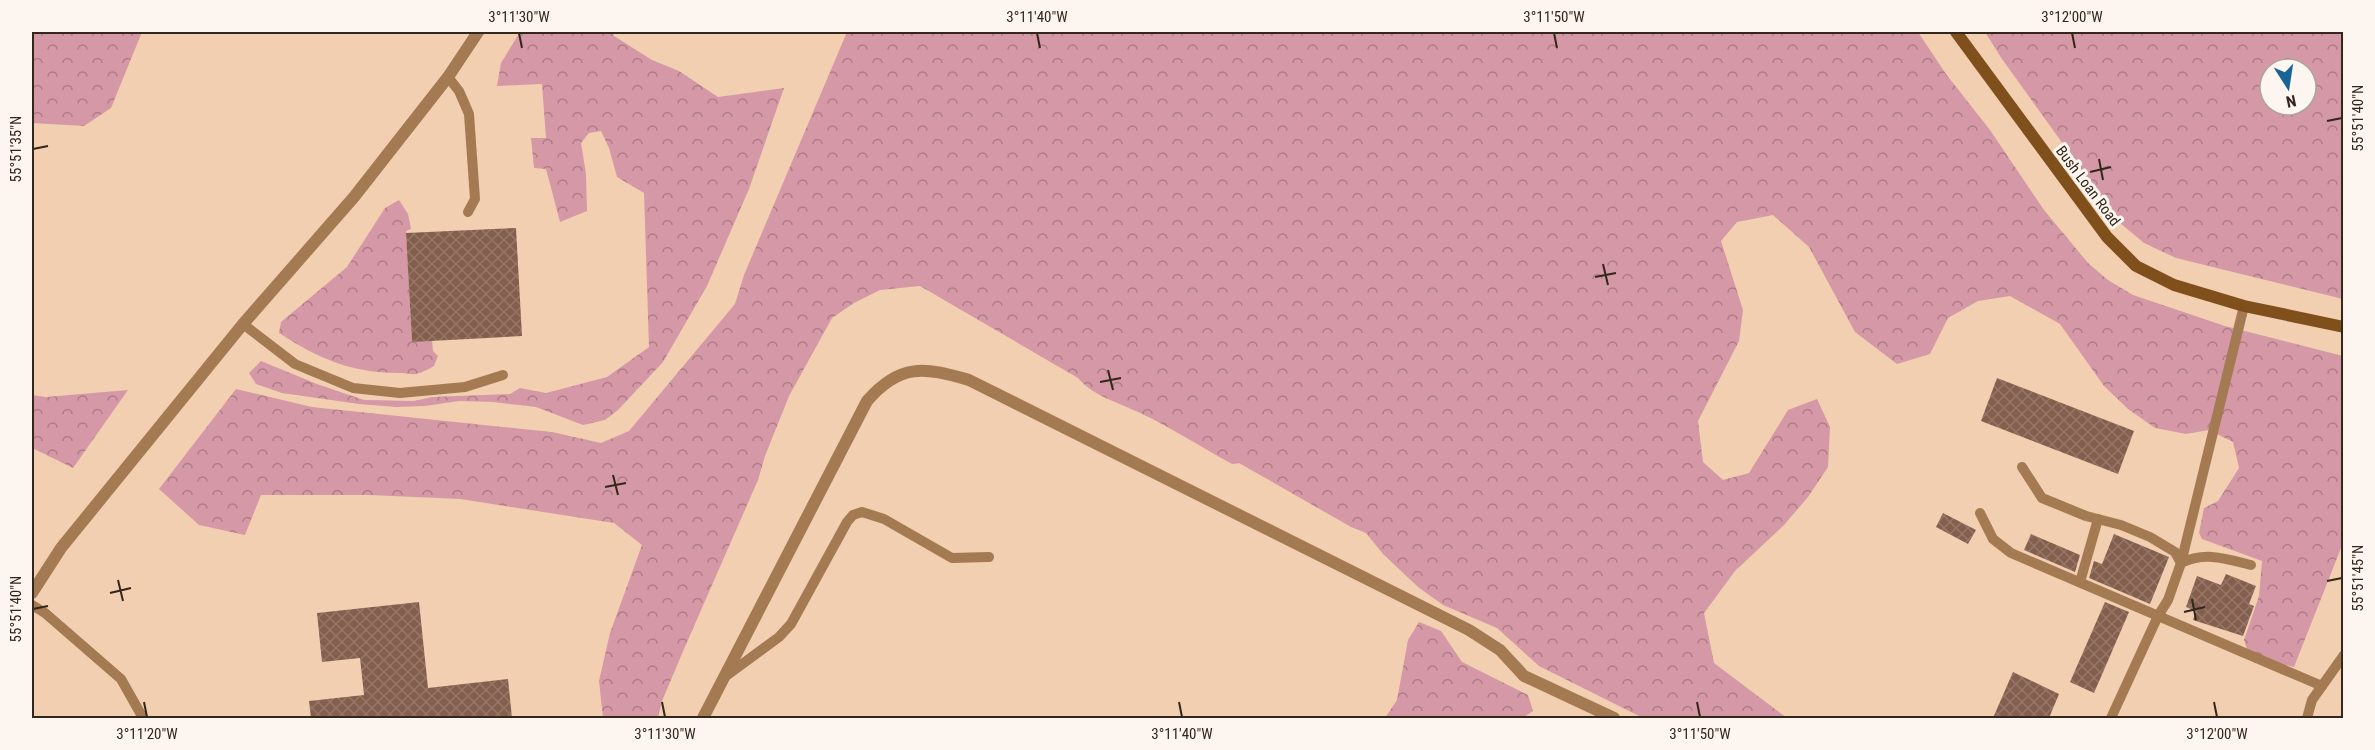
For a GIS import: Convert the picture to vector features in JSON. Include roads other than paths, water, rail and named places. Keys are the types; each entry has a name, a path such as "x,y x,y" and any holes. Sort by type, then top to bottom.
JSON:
{"street":[{"path":"32,593 61,548 243,324 354,197 448,77 478,32"},
{"name":"Bush Loan Road","path":"1956,32 2107,237 2136,266 2174,285 2244,306 2343,327"},
{"path":"703,718 867,401 880,386 904,372 934,370 969,380 1470,630 1500,650 1524,676 1614,718"}],"lane":[{"path":"448,77 459,91 469,114 475,199 468,212"},
{"path":"2112,718 2158,616 2168,600 2181,563 2244,306"},
{"path":"243,324 294,364 353,388 400,393 465,387 502,375"},
{"path":"2022,467 2042,498 2121,525 2166,545 2175,552 2181,563"},
{"path":"725,677 779,637 791,624 853,515 862,512 884,519 952,558 989,557"},
{"path":"1980,513 1993,539 2011,553 2322,686"},
{"path":"2079,582 2098,519"},
{"path":"2181,563 2192,557 2209,556 2251,565"},
{"path":"32,605 45,613 121,679 143,718"},
{"path":"2307,718 2312,700 2343,655"}]}
